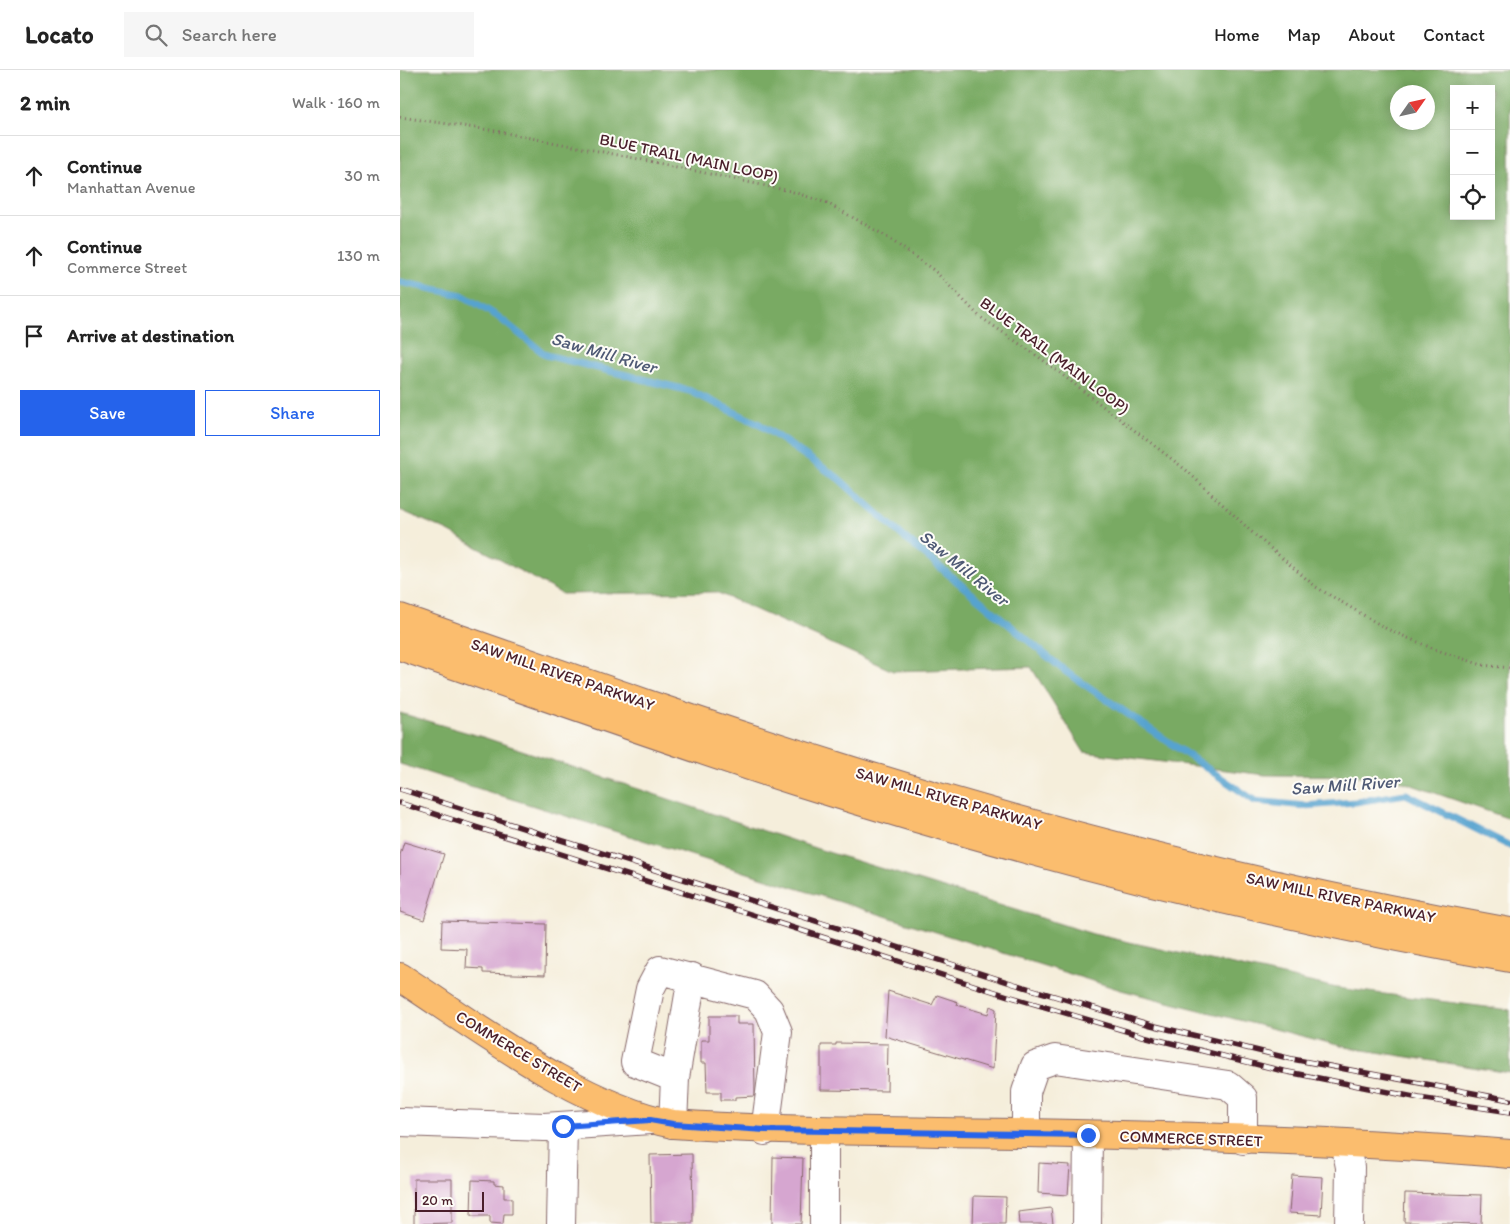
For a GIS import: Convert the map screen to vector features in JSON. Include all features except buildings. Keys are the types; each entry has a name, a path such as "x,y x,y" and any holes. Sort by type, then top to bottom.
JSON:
{"main road":[{"name":"SAW MILL RIVER PARKWAY","path":"400,618 745,736 962,803 1190,864 1338,898 1510,932"},
{"name":"SAW MILL RIVER PARKWAY","path":"400,646 794,780 995,840 1242,903 1406,939 1510,958"},
{"name":"COMMERCE STREET","path":"400,977 560,1080 661,1122 765,1130 824,1132 1026,1133 1345,1143 1510,1154"}],"street":[{"path":"675,1078 635,1062 650,989 660,970 755,995 769,1010 778,1032 765,1130"},
{"path":"400,1122 563,1126 661,1122 675,1078 692,977"},
{"path":"1026,1133 1026,1092 1035,1066 1055,1059 1228,1086 1243,1098 1243,1140"},
{"path":"560,1224 563,1126"},
{"path":"824,1132 824,1224"},
{"path":"1088,1135 1088,1224"},
{"path":"1345,1143 1350,1167 1350,1224"}],"path":[{"name":"BLUE TRAIL (MAIN LOOP)","path":"400,117 490,130 639,159 790,191 827,203 884,234 935,271 979,316 1043,360 1186,470 1255,535 1316,586 1395,633 1482,665 1510,668"}],"green space":[{"path":"400,70 1510,70 1510,819 1386,776 1265,775 1084,752 1031,667 893,671 716,592 562,594 448,531 400,510"},
{"path":"400,713 486,738 818,849 1093,934 1337,988 1510,1010 1510,1073 1345,1047 1121,990 400,764"}],"waterway":[{"name":"Saw Mill River","path":"400,282 462,295 497,316 546,355 690,391 759,424 838,478 906,539 1065,671 1255,801 1305,806 1355,802 1406,794 1510,846"}],"railway":[{"path":"400,789 1014,984 1151,1025 1292,1059 1510,1100"},
{"path":"400,803 1008,996 1143,1036 1283,1071 1419,1098 1510,1112"}],"route":[{"path":"563,1126 650,1120 673,1124 765,1130 1088,1135"}]}
